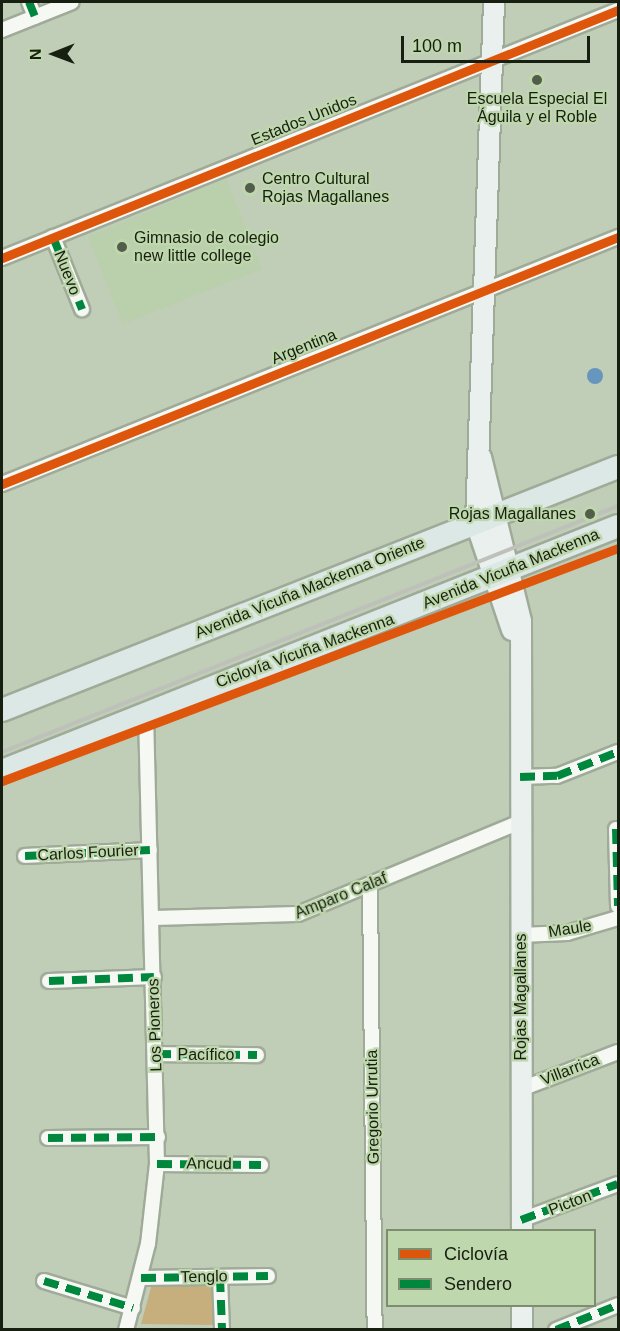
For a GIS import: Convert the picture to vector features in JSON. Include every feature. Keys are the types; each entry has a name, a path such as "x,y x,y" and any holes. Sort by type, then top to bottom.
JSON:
{"main road":[{"name":"Rojas Magallanes","path":"494,2 481,458 484,520 502,572 520,655 522,1225"},
{"name":"Avenida Vicuña Mackenna Oriente","path":"2,710 618,467"},
{"name":"Avenida Vicuña Mackenna","path":"2,771 146,717 618,526"},
{"path":"522,1307 522,1329"}],"street":[{"path":"29,2 35,17"},
{"path":"2,30 72,2"},
{"name":"Estados Unidos","path":"2,258 618,10"},
{"name":"Nuevo","path":"53,237 82,309"},
{"name":"Argentina","path":"2,484 618,237"},
{"name":"Los Pioneros","path":"126,1329 141,1278 158,1164 146,717"},
{"path":"520,777 557,776 618,752"},
{"name":"Amparo Calaf","path":"152,918 287,917 520,822"},
{"path":"616,828 618,906"},
{"name":"Carlos Fourier","path":"25,856 150,850"},
{"name":"Gregorio Urrutia","path":"370,885 375,1329"},
{"name":"Maule","path":"520,935 567,933 618,918"},
{"path":"49,981 154,977"},
{"name":"Villarrica","path":"521,1089 618,1052"},
{"name":"Pacífico","path":"156,1054 257,1055"},
{"path":"48,1138 158,1137"},
{"name":"Ancud","path":"158,1164 261,1165"},
{"name":"Picton","path":"522,1225 618,1184"},
{"name":"Tenglo","path":"141,1278 268,1276"},
{"path":"220,1277 222,1329"},
{"path":"44,1281 133,1308"},
{"path":"556,1329 618,1305"}],"shaded area":[{"path":"226,179 262,269 123,324 88,237"},
{"path":"213,1283 214,1325 141,1324 152,1284"}],"water":[{"path":"592,368 598,368 603,376 601,382 592,384 587,379 587,373"}],"railway":[{"path":"2,752 618,506"}],"marked path":[{"path":"29,2 35,17"},
{"path":"53,237 82,309"},
{"path":"520,777 557,776 618,752"},
{"path":"616,829 618,906"},
{"path":"25,856 150,850"},
{"path":"49,981 154,977"},
{"path":"156,1054 257,1055"},
{"path":"48,1138 158,1137"},
{"path":"157,1164 261,1165"},
{"path":"521,1220 618,1184"},
{"path":"141,1278 268,1276"},
{"path":"220,1277 222,1330"},
{"path":"44,1281 133,1308"},
{"path":"556,1330 618,1305"}],"cycle path":[{"path":"2,258 618,10"},
{"path":"2,484 618,237"},
{"name":"Ciclovía Vicuña Mackenna","path":"2,781 618,548"}],"place":[{"name":"Escuela Especial El Águila y el Roble","path":"537,80"},
{"name":"Centro Cultural Rojas Magallanes","path":"250,188"},
{"name":"Gimnasio de colegio new little college","path":"122,247"},
{"name":"Rojas Magallanes","path":"590,514"}]}
